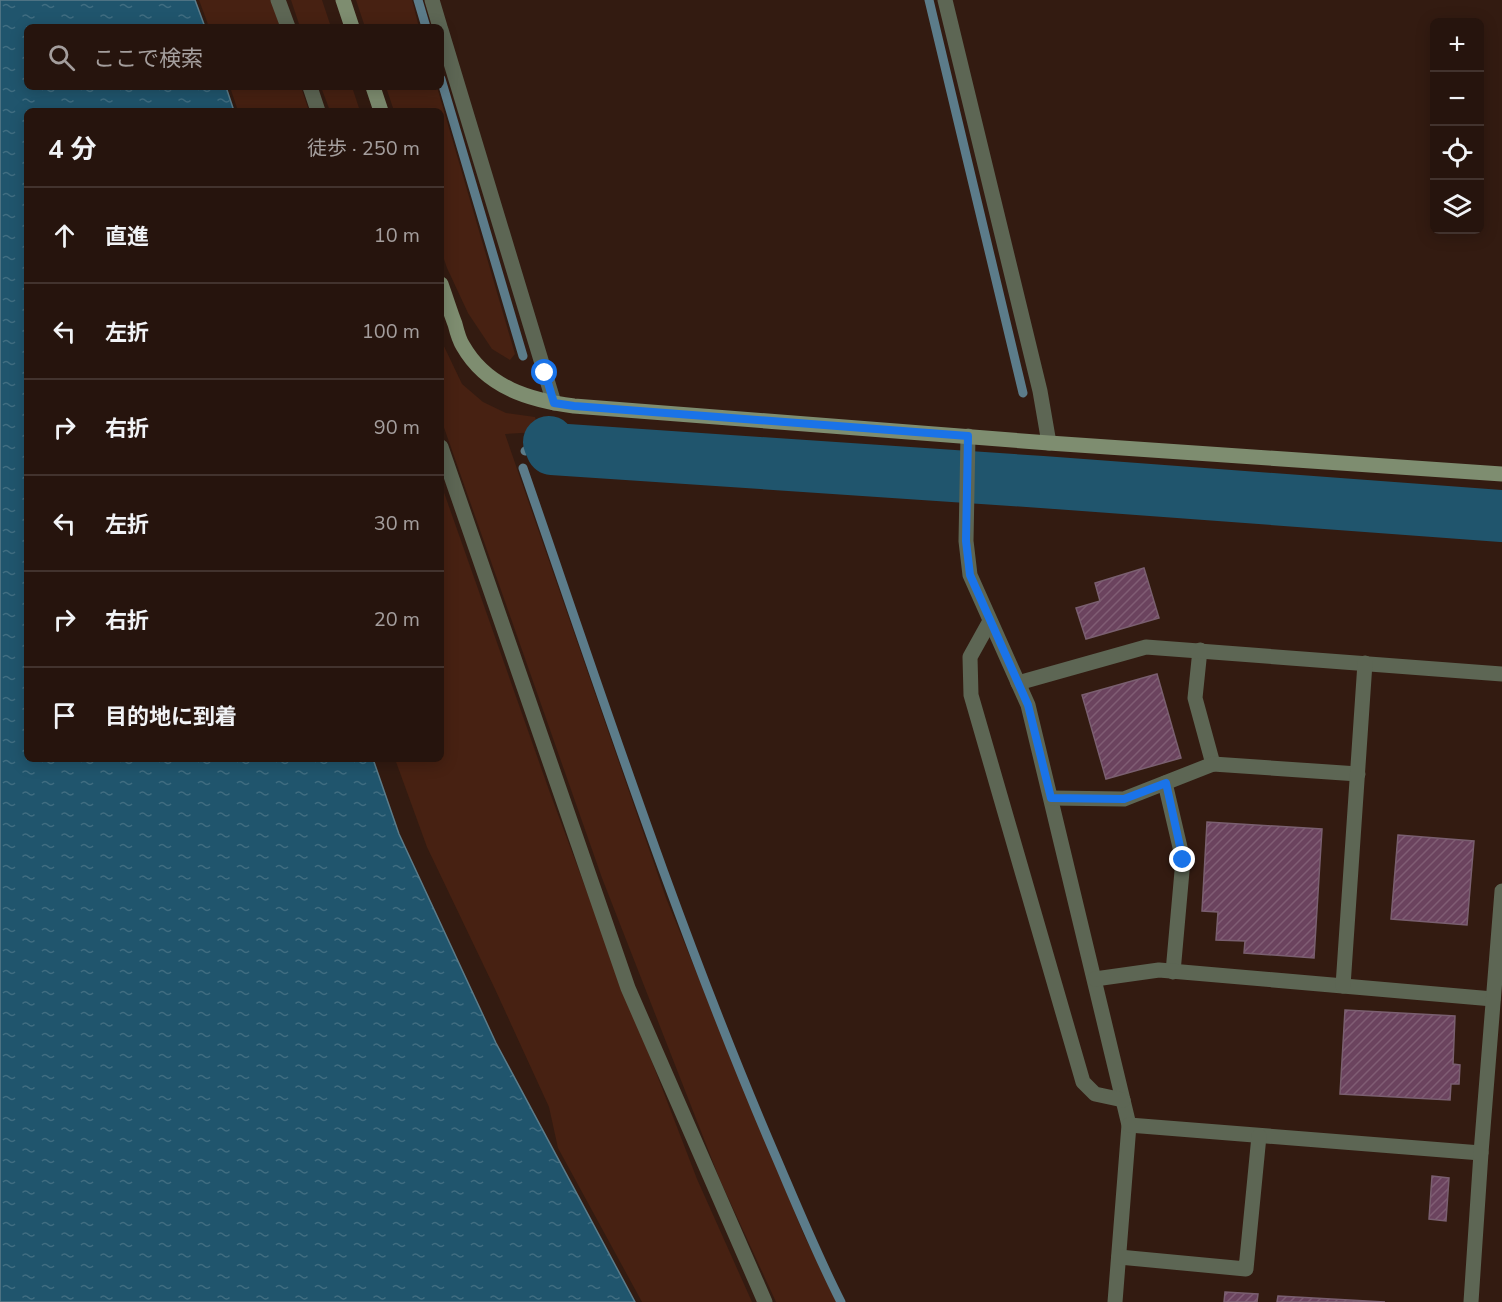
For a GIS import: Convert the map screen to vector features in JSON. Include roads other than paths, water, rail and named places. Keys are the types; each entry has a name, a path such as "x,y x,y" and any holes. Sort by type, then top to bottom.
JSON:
{"street":[{"path":"278,0 287,24"},
{"path":"343,0 351,24"},
{"path":"432,0 439,24"},
{"path":"945,0 1040,391 1049,443"},
{"path":"444,42 554,403"},
{"path":"311,90 317,108"},
{"path":"374,90 380,108"},
{"path":"444,293 462,345 478,368 500,385 524,395 554,403 1049,443 1502,474"},
{"path":"968,436 966,541 970,575 1028,705 1129,1125 1115,1302"},
{"path":"444,456 628,988 765,1302"},
{"path":"990,621 970,657 972,695 1083,1082 1095,1094 1123,1100"},
{"path":"1018,683 1146,646 1502,674"},
{"path":"1200,650 1195,698 1213,764"},
{"path":"1343,986 1365,663"},
{"path":"1051,798 1124,799 1213,764 1358,774"},
{"path":"1166,783 1183,860 1173,972"},
{"path":"1471,1302 1502,891"},
{"path":"1095,980 1160,970 1493,999"},
{"path":"1129,1125 1481,1153"},
{"path":"1119,1257 1246,1269 1259,1136"}],"water":[{"path":"0,0 195,0 204,24 24,24 24,90 227,90 233,108 24,108 24,762 374,762 399,834 496,1043 635,1302 0,1302"}],"waterway":[{"path":"418,0 425,24"},
{"path":"929,0 1023,393"},
{"path":"444,89 523,356"},
{"path":"525,451 549,442 547,437"},
{"path":"549,442 552,449 1502,516"},
{"path":"523,468 674,901 776,1157 841,1302"},
{"path":"1040,471 1042,482"}]}
